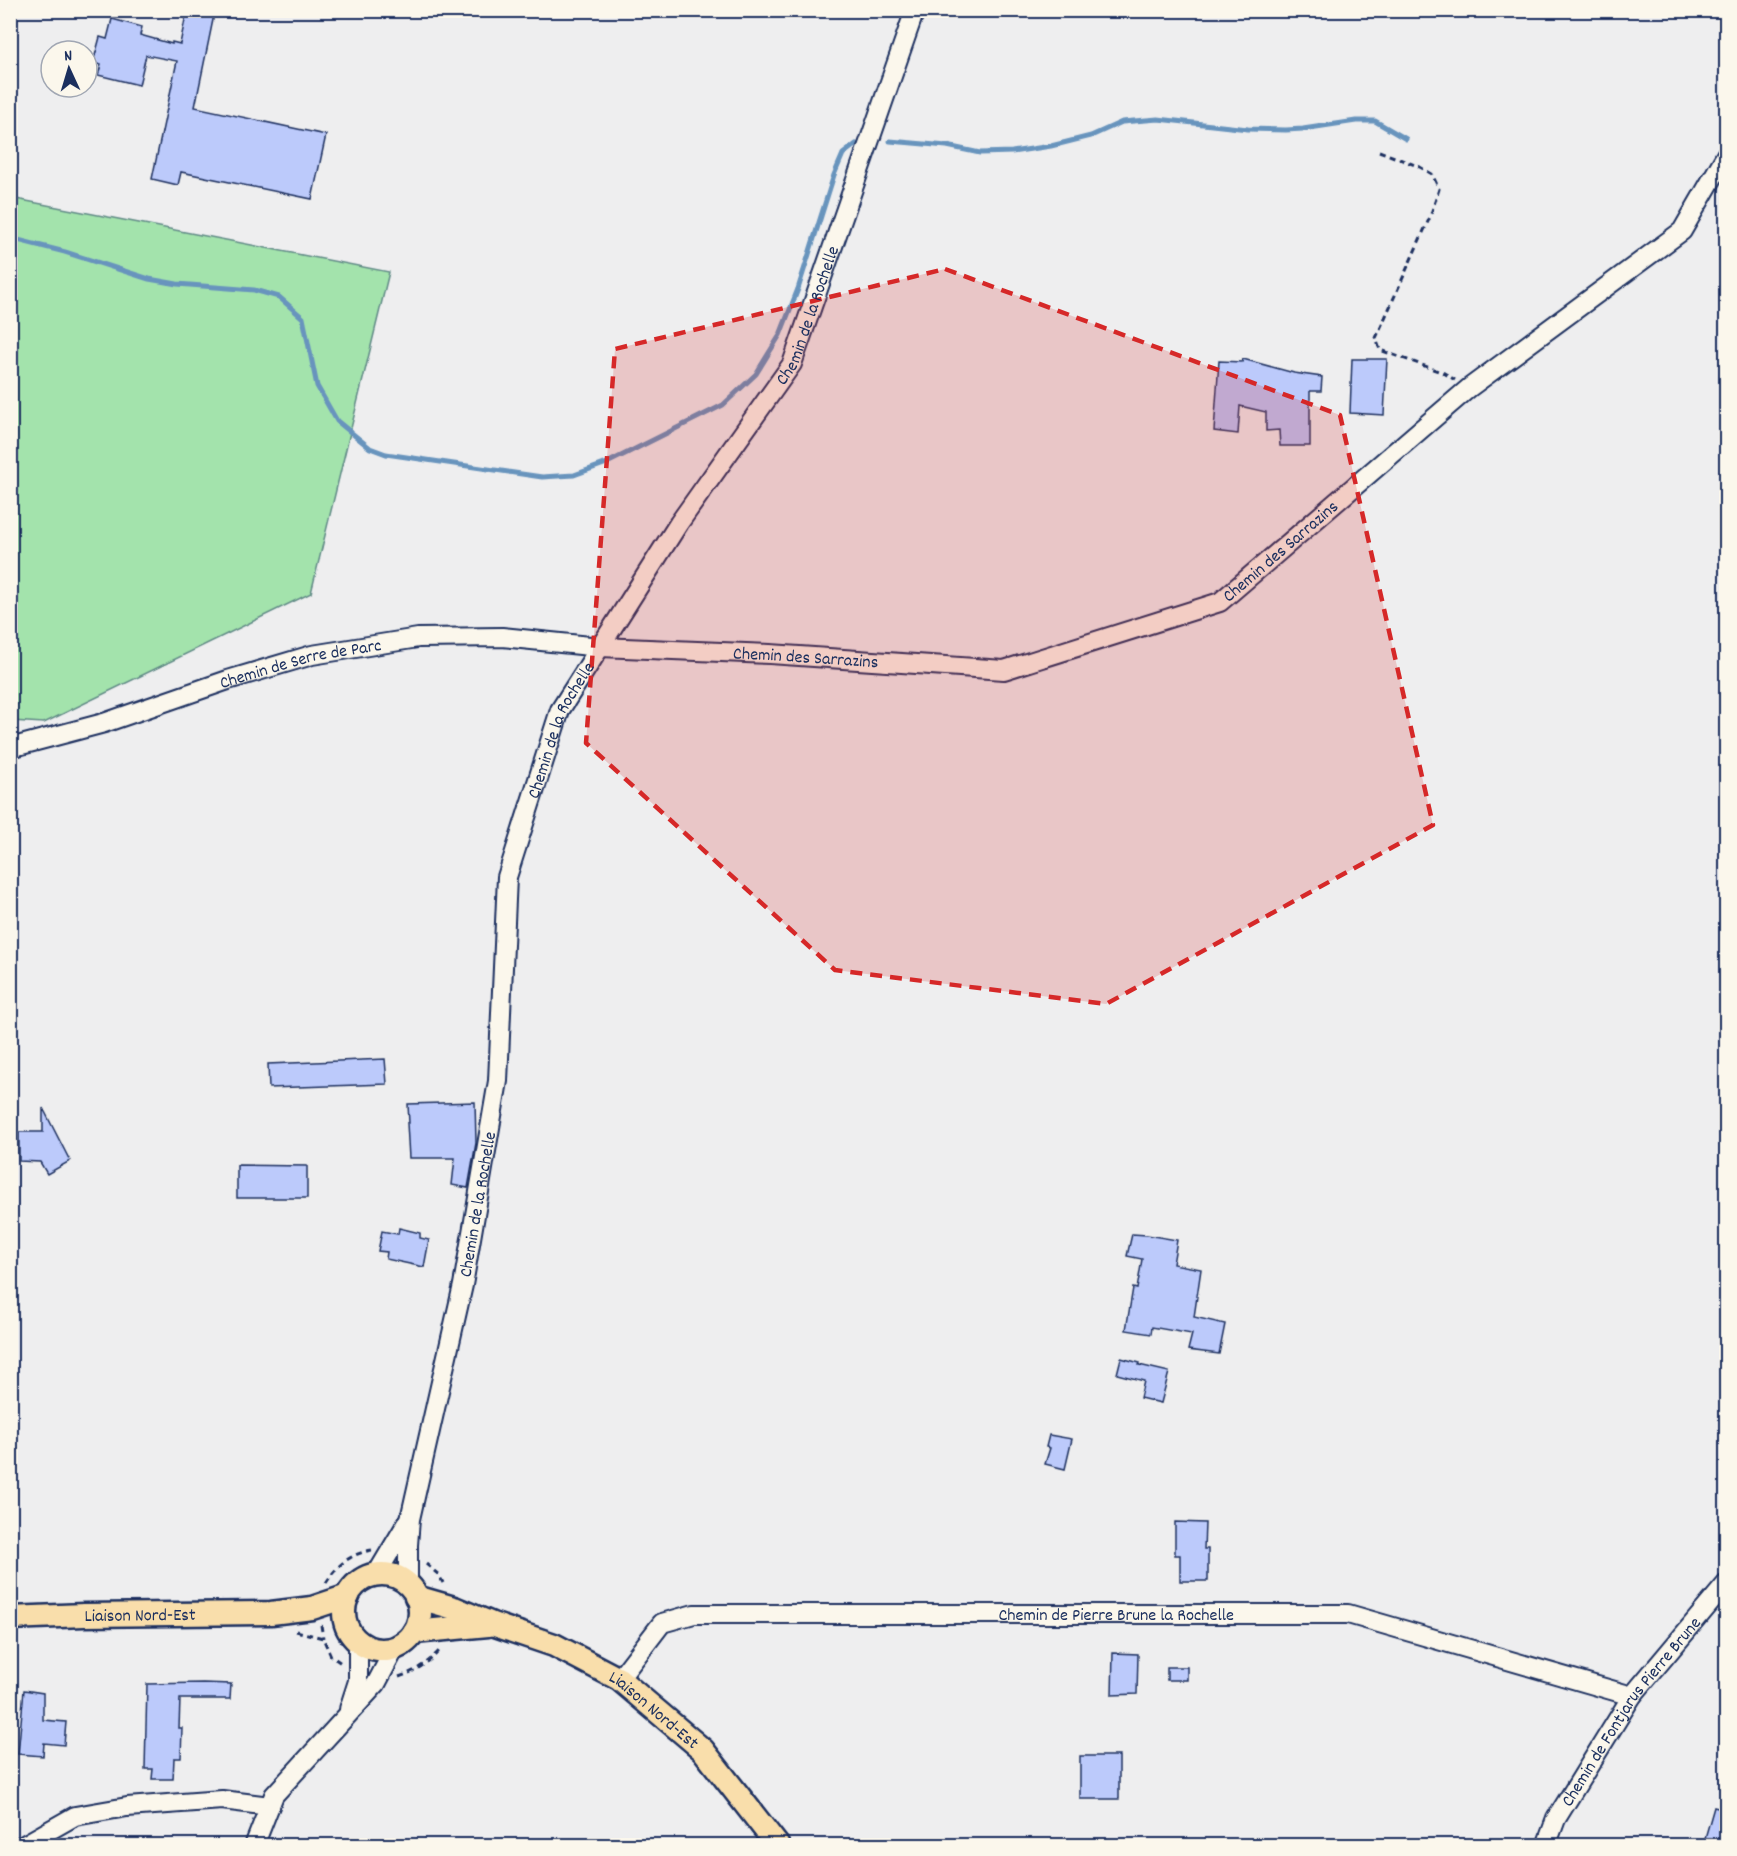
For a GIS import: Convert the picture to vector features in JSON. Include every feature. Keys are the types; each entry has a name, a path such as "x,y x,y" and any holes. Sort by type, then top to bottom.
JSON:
{"main road":[{"path":"376,1575 392,1576 412,1591 420,1614 414,1632 403,1644 386,1650 376,1650 366,1647 353,1636 344,1613 348,1596 359,1582 376,1575"},
{"name":"Liaison Nord-Est","path":"412,1591 492,1624 554,1645 620,1679 703,1750 778,1845"},
{"name":"Liaison Nord-Est","path":"10,1618 271,1613 312,1608 348,1596"},
{"name":"Liaison Nord-Est","path":"271,1613 313,1619 353,1636"},
{"name":"Liaison Nord-Est","path":"414,1632 492,1624"}],"street":[{"name":"Chemin de la Rochelle","path":"412,1591 408,1545 410,1519 463,1285 498,1081 507,877 560,710 679,523 792,364 915,10"},
{"name":"Chemin des Sarrazins","path":"600,648 770,654 1004,670 1220,602 1469,388 1682,231 1726,155"},
{"name":"Chemin de Serre de Parc","path":"10,748 104,723 228,680 312,655 418,638 502,637 600,648"},
{"name":"Chemin de la Rochelle","path":"376,1575 410,1519"},
{"name":"Chemin de Fontjarus Pierre Brune","path":"1546,1845 1556,1819 1632,1696 1726,1584"},
{"name":"Chemin de Pierre Brune la Rochelle","path":"620,1679 662,1623 694,1614 1348,1614 1632,1696"},
{"path":"348,1713 358,1681 353,1636"},
{"path":"254,1845 274,1795 376,1684 395,1648"},
{"path":"22,1845 75,1816 127,1808 222,1800 270,1806"}],"path":[{"path":"1379,151 1432,174 1439,189 1430,217 1376,338 1380,350 1444,373 1469,388"},
{"path":"293,1630 323,1638 332,1656 346,1667 358,1671"},
{"path":"380,1676 395,1679 415,1671 429,1662 441,1648"}],"highlighted area":[{"path":"945,269 1340,415 1433,825 1106,1004 835,970 586,743 615,349"}],"green space":[{"path":"11,198 389,272 311,593 44,723 11,721"}],"building":[{"path":"187,10 215,10 195,107 326,135 312,199 181,172 178,185 152,179 177,61 146,55 139,85 99,75 101,65 99,64 99,41 100,37 107,39 112,19 142,27 140,35 180,44"},
{"path":"1243,359 1294,373 1322,377 1321,391 1310,391 1310,446 1280,446 1279,430 1266,431 1266,412 1240,406 1238,434 1214,431 1219,361 1242,362"},
{"path":"1352,359 1387,359 1384,415 1350,413"},
{"path":"385,1059 387,1084 269,1088 268,1064"},
{"path":"475,1102 476,1143 468,1188 452,1185 455,1158 409,1158 408,1104"},
{"path":"43,1108 70,1161 47,1174 40,1162 19,1161 19,1132 43,1132"},
{"path":"237,1165 307,1166 307,1198 237,1198"},
{"path":"399,1228 420,1233 420,1238 429,1240 424,1267 386,1259 387,1252 378,1251 382,1231 398,1234"},
{"path":"1132,1234 1177,1240 1173,1264 1201,1269 1194,1317 1225,1324 1219,1354 1188,1350 1192,1334 1152,1327 1151,1334 1126,1330 1133,1288 1137,1289 1142,1259 1127,1256"},
{"path":"1121,1358 1169,1372 1161,1403 1140,1398 1144,1381 1117,1374"},
{"path":"1049,1435 1072,1439 1065,1469 1045,1464 1050,1448 1046,1447"},
{"path":"1175,1522 1205,1523 1204,1549 1208,1549 1208,1581 1180,1581 1180,1555 1175,1555"},
{"path":"1113,1653 1138,1654 1137,1694 1112,1695"},
{"path":"1167,1667 1187,1667 1187,1680 1167,1680"},
{"path":"147,1684 231,1684 230,1699 180,1699 181,1758 174,1758 173,1779 152,1779 153,1769 145,1769"},
{"path":"24,1690 43,1693 43,1720 66,1722 64,1745 44,1743 43,1756 18,1754"},
{"path":"1080,1756 1119,1756 1119,1799 1080,1799"},
{"path":"1714,1807 1726,1810 1726,1845 1703,1845"}],"waterway":[{"path":"890,141 947,146 980,153 1012,152 1051,146 1091,136 1122,122 1158,119 1248,129 1286,130 1356,121 1375,121 1406,139"},
{"path":"10,238 65,252 149,279 177,284 254,290 279,297 303,318 317,386 337,421 370,448 386,454 542,477 574,475 607,463 723,405 756,374 780,335 798,289 834,175 843,154 856,144"}]}
